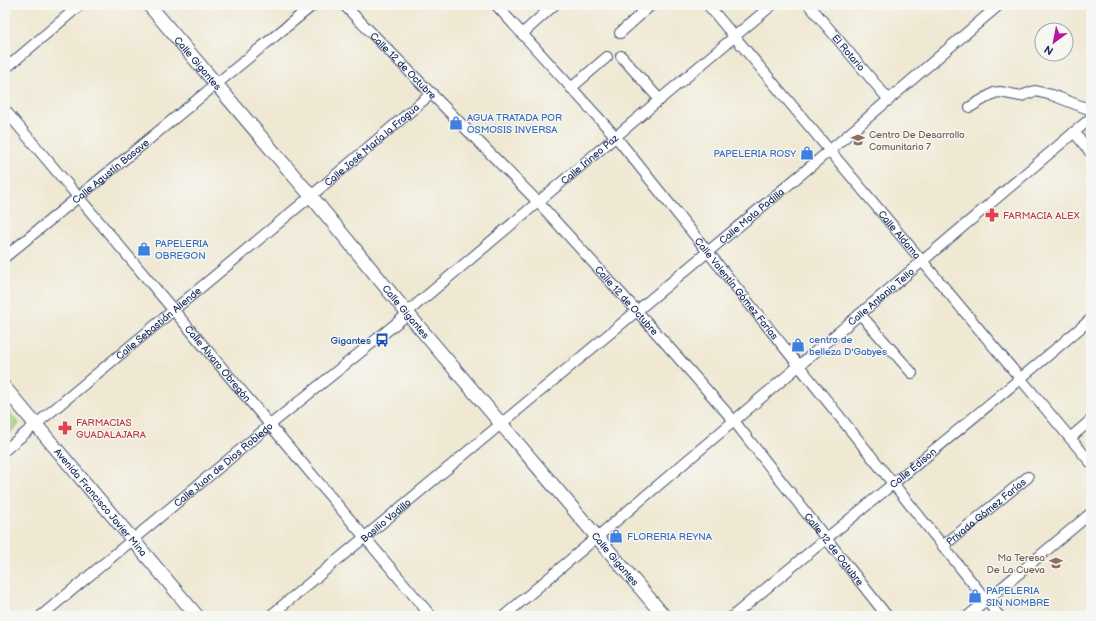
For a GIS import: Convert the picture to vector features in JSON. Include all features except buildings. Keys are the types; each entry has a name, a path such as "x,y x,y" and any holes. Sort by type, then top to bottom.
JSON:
{"main road":[{"name":"Calle Gigantes","path":"149,5 664,616"},
{"name":"Avenida Francisco Javier Mina","path":"5,388 197,616"}],"street":[{"path":"5,69 80,5"},
{"name":"Calle Agustín Basave","path":"5,257 314,5"},
{"name":"Calle 12 de Octubre","path":"344,5 538,202 637,311 734,421 887,616"},
{"name":"Calle Valentín Gómez Farías","path":"496,5 616,137 999,616"},
{"path":"522,34 554,5"},
{"path":"620,33 651,5"},
{"name":"Calle Aldama","path":"708,5 1091,463"},
{"name":"Calle Irineo Paz","path":"408,314 411,309 772,5"},
{"name":"El Rotario","path":"809,5 888,100"},
{"name":"Calle Mota Padilla","path":"502,424 829,151 999,5"},
{"path":"621,56 660,100"},
{"path":"571,88 607,57"},
{"path":"970,107 994,93 1000,92 1021,96 1035,92 1052,95 1091,110"},
{"name":"Calle José María la Fragua","path":"311,196 432,93"},
{"name":"Calle Álvaro Obregón","path":"5,110 432,616"},
{"name":"Calle Antonio Tello","path":"504,616 1091,118"},
{"path":"1074,132 1091,154"},
{"name":"Calle Sebastián Allende","path":"5,450 311,196"},
{"name":"Calle Juan de Dios Robledo","path":"41,616 270,425 408,314"},
{"path":"860,314 912,373"},
{"name":"Calle Édison","path":"733,616 1021,379 1091,319"},
{"path":"1070,438 1091,420"},
{"name":"Basilio Vadillo","path":"270,616 502,424"},
{"name":"Privada Gómez Farías","path":"943,546 1028,477"},
{"path":"968,616 1091,513"}],"green space":[{"path":"5,407 19,424 5,436"}],"place":[{"name":"AGUA TRATADA POR OSMOSIS INVERSA","path":"456,123"},
{"name":"Centro De Desarrollo Comunitario 7","path":"858,140"},
{"name":"PAPELERIA ROSY","path":"807,153"},
{"name":"FARMACIA ALEX","path":"992,215"},
{"name":"PAPELERIA OBREGON","path":"144,249"},
{"name":"Gigantes","path":"382,340"},
{"name":"centro de belleza D'Gabyes","path":"798,345"},
{"name":"FARMACIAS GUADALAJARA","path":"65,428"},
{"name":"FLORERIA REYNA","path":"616,536"},
{"name":"Ma Teresa De La Cueva","path":"1056,563"},
{"name":"PAPELERIA SIN NOMBRE","path":"975,596"}]}
